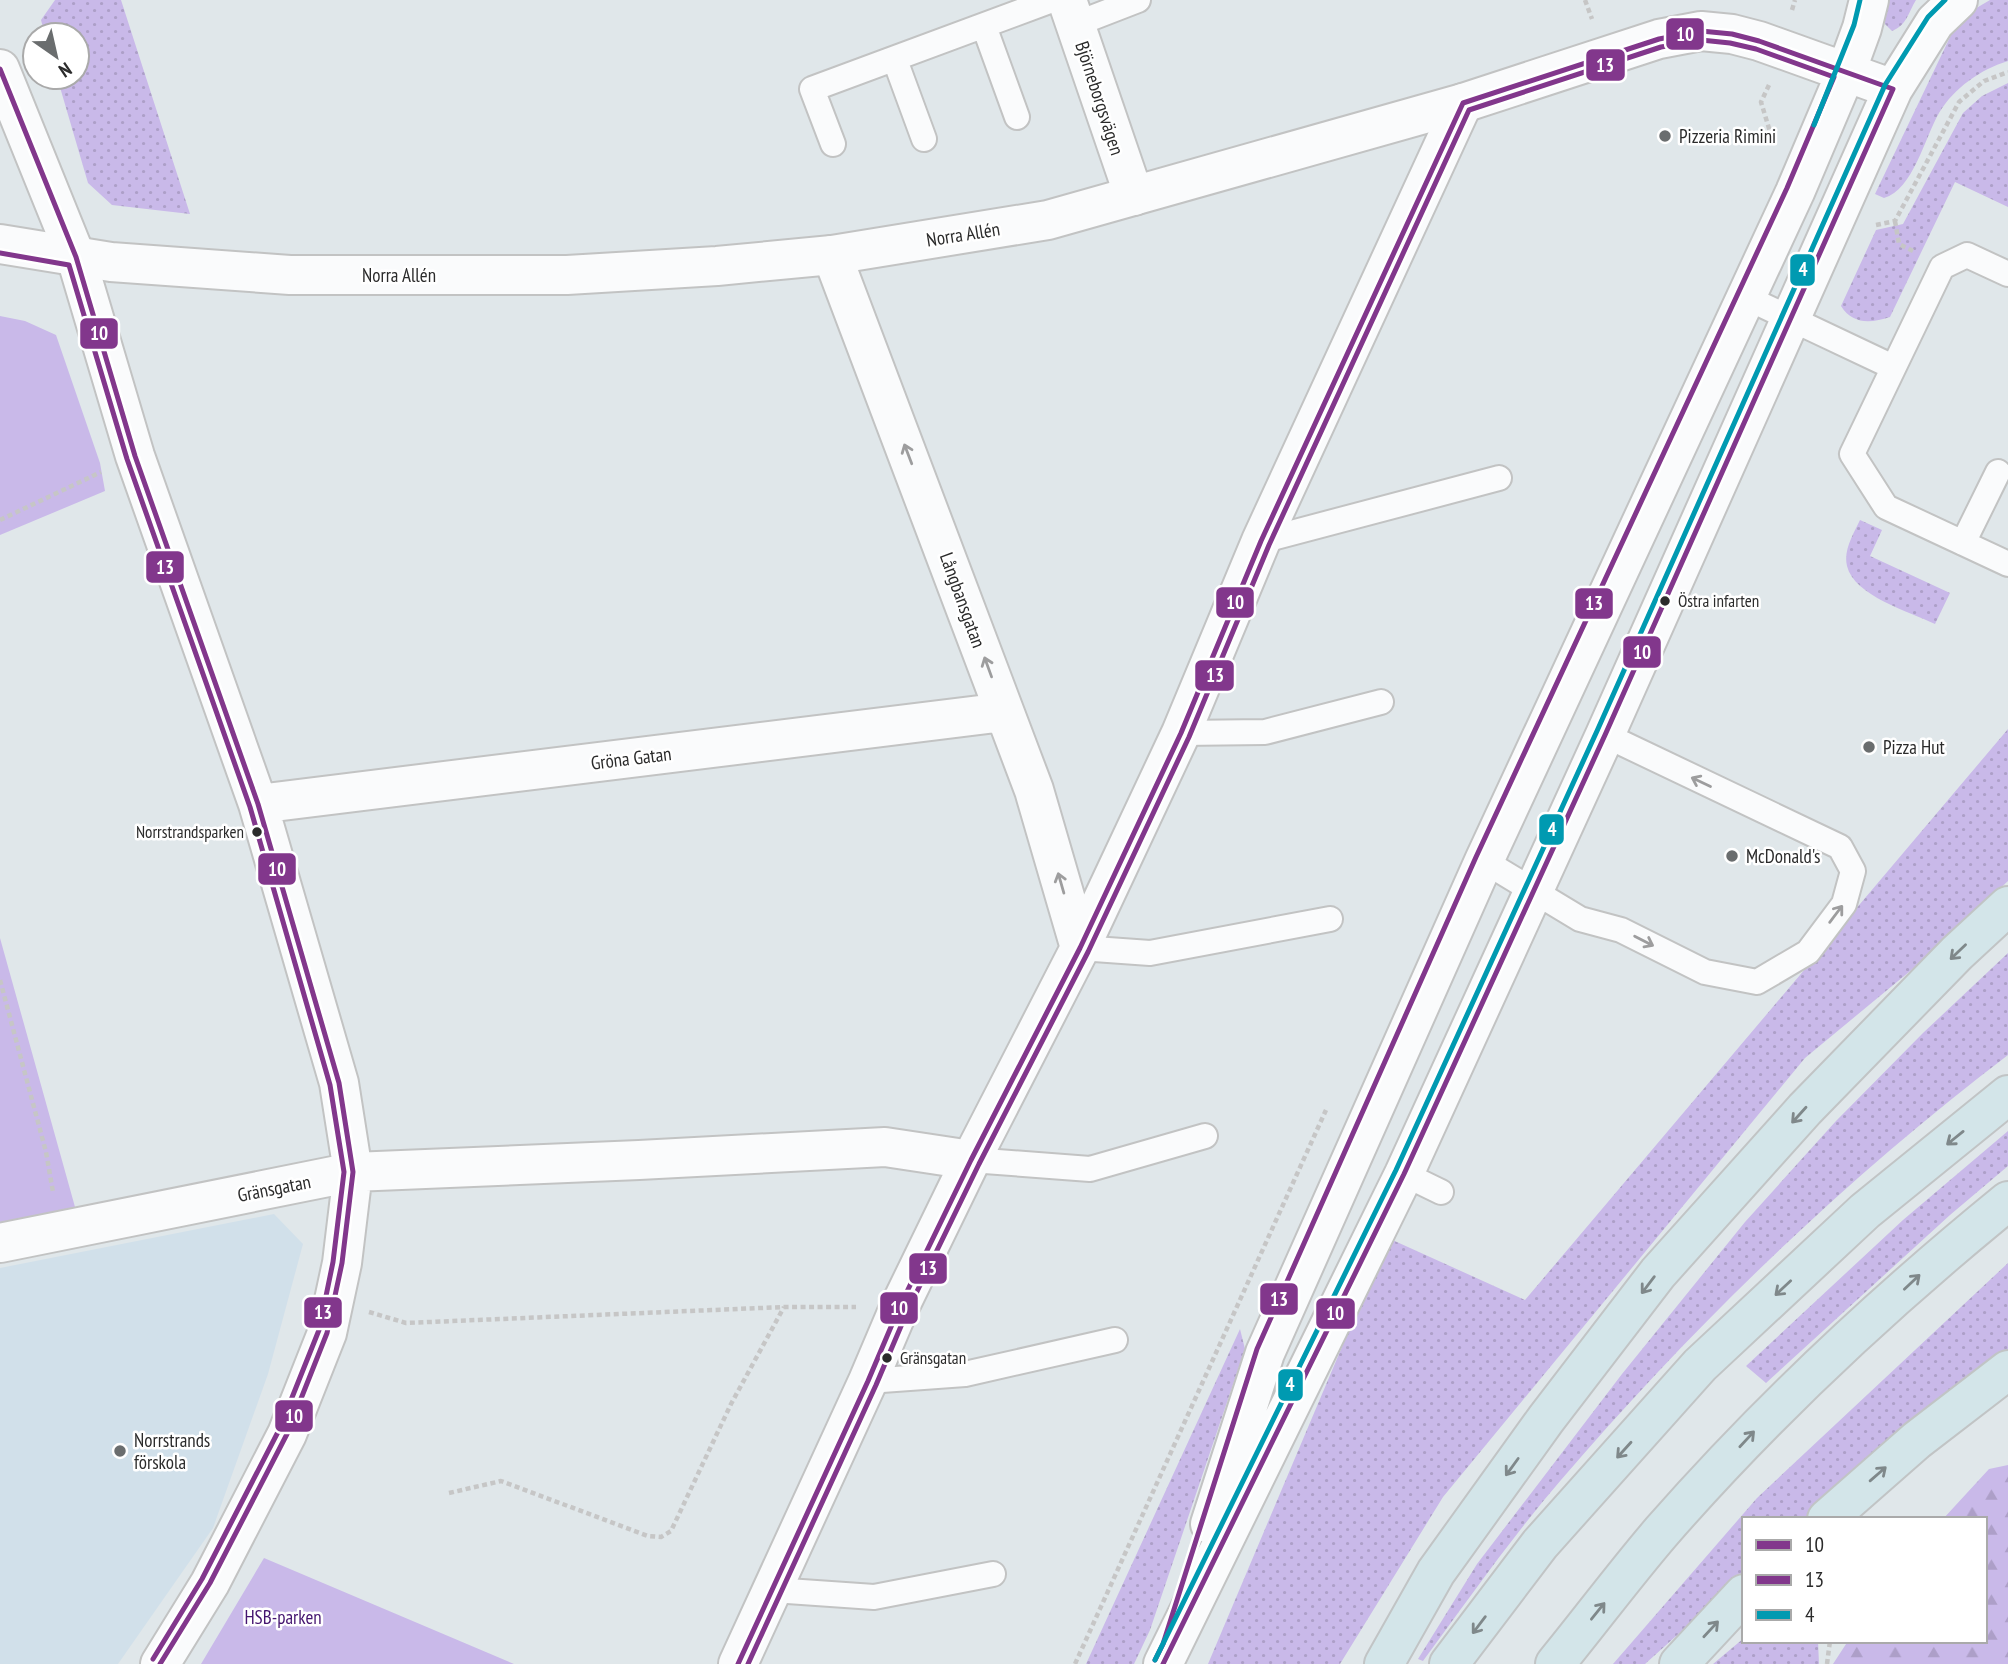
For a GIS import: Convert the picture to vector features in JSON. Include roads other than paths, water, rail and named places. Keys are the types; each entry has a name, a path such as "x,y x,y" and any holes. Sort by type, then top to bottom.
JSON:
{"highway":[{"path":"1384,1664 1436,1572 1546,1419 1658,1273 1805,1109 1957,953 2008,906"},
{"path":"1450,1664 1541,1544 1700,1365 1865,1212 2008,1095"},
{"path":"1555,1664 1661,1532 1774,1410 1935,1261 2008,1201"},
{"path":"1829,1517 1917,1440 2008,1370"},
{"path":"1679,1664 1742,1596"}],"street":[{"path":"1167,1655 1265,1353 1483,861 1795,192 1846,72 1869,0"},
{"path":"1167,1655 1404,1174 1605,735 1893,89 1935,22 1958,0"},
{"name":"Björneborgsvägen","path":"1065,8 1134,197"},
{"name":"Norra Allén","path":"0,244 111,262 290,275 567,275 717,266 832,255 1048,220 1463,103 1659,39 1701,31 1759,41 1893,89"},
{"path":"0,69 76,257 135,456 258,804 339,1083 353,1172 342,1263 327,1333 287,1434 210,1583 160,1664"},
{"path":"738,1664 899,1308 971,1160 1080,948 1181,733 1261,541 1463,103"},
{"name":"Långbansgatan","path":"832,255 1034,790 1080,948"},
{"name":"Gröna Gatan","path":"258,804 1004,712"},
{"name":"Gränsgatan","path":"0,1243 353,1172 885,1147 971,1160"}],"lane":[{"path":"832,144 812,89 984,26 1065,8 1138,0"},
{"path":"984,26 1017,117"},
{"path":"895,60 924,139"},
{"path":"2008,274 1967,256 1942,267 1852,454 1886,507 2008,564"},
{"path":"1745,297 1893,367"},
{"path":"1964,543 1998,472"},
{"path":"1261,541 1499,478"},
{"path":"1181,733 1265,732 1381,702"},
{"path":"1483,861 1580,919 1621,930 1705,972 1757,982 1808,952 1844,904 1853,872 1840,847 1605,735"},
{"path":"1080,948 1150,953 1330,919"},
{"path":"971,1160 1090,1169 1205,1136"},
{"path":"1404,1174 1441,1192"},
{"path":"868,1381 965,1374 1115,1340"},
{"path":"773,1590 874,1597 993,1574"}],"place":[{"name":"Pizzeria Rimini","path":"1665,136"},
{"name":"Östra infarten","path":"1665,601"},
{"name":"Pizza Hut","path":"1869,747"},
{"name":"Norrstrandsparken","path":"257,832"},
{"name":"McDonald's","path":"1732,856"},
{"name":"Gränsgatan","path":"887,1358"},
{"name":"Norrstrands förskola","path":"120,1451"}],"park label":[{"name":"HSB-parken","path":"283,1617"}]}
